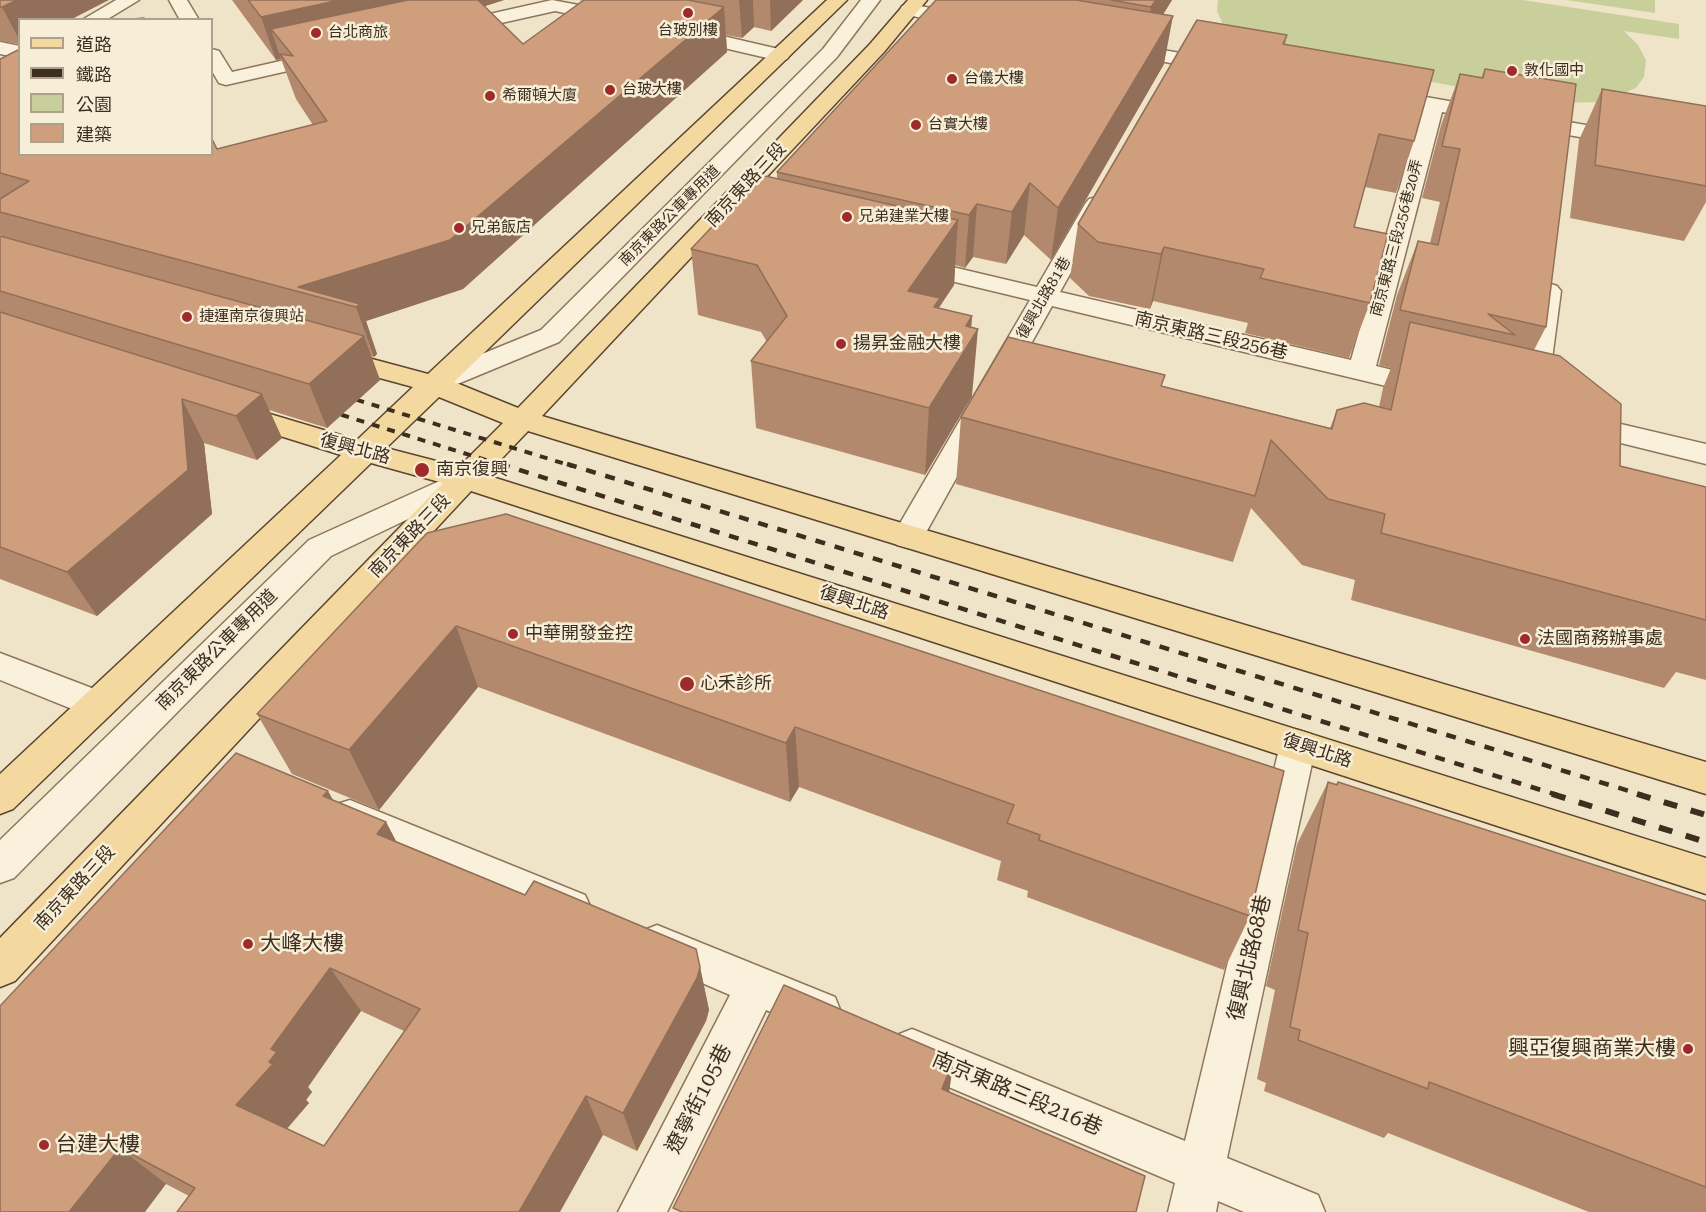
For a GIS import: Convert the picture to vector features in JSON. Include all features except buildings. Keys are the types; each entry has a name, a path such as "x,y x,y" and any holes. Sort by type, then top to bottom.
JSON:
{"main road":[{"path":"0,798 280,534 433,384 838,0"},
{"name":"南京東路三段","path":"0,967 877,48 913,5"},
{"path":"304,348 433,384 522,420 1706,778"},
{"name":"復興北路","path":"203,402 466,479 1706,876"}],"street":[{"path":"95,18 130,0"},
{"path":"177,0 189,18"},
{"name":"南京東路公車專用道","path":"433,384 550,336 830,53 871,0"},
{"path":"429,33 558,2 632,22"},
{"path":"913,5 992,25"},
{"path":"666,29 780,55"},
{"path":"1109,46 1174,69 1238,69"},
{"path":"0,48 18,53"},
{"path":"213,57 226,79 350,51"},
{"path":"0,65 18,55"},
{"path":"1365,92 1706,153"},
{"name":"南京東路三段256巷20弄","path":"1361,372 1434,104"},
{"path":"1564,152 1567,128"},
{"name":"復興北路81巷","path":"908,537 1109,183"},
{"path":"715,218 746,225"},
{"name":"南京東路三段256巷","path":"882,258 1452,393"},
{"path":"1551,271 1520,410 1706,454"},
{"name":"南京東路公車專用道","path":"0,866 320,548 466,479"},
{"path":"0,666 97,705"},
{"name":"復興北路68巷","path":"1197,1191 1298,745"},
{"path":"200,755 240,771"},
{"name":"南京東路三段216巷","path":"312,801 865,1030 1197,1191 1301,1212"},
{"name":"遼寧街105巷","path":"642,1212 757,985"}],"green space":[{"name":"敦化國中","path":"1218,0 1523,0 1679,24 1679,39 1624,31 1638,45 1646,60 1644,77 1636,88 1602,102 1550,103 1279,55 1225,29 1217,11"},
{"path":"1566,0 1655,0 1655,13"}],"railway":[{"path":"341,395 572,466"},
{"path":"326,410 505,466"},
{"path":"500,464 1557,795"},
{"path":"567,464 1642,795"},
{"path":"1552,794 1706,842"},
{"path":"1637,794 1706,815"}],"place":[{"name":"台玻別樓","path":"688,13"},
{"name":"台北商旅","path":"316,33"},
{"name":"敦化國中","path":"1512,71"},
{"name":"台儀大樓","path":"952,79"},
{"name":"台玻大樓","path":"610,90"},
{"name":"希爾頓大廈","path":"490,96"},
{"name":"台實大樓","path":"916,125"},
{"name":"兄弟建業大樓","path":"847,217"},
{"name":"兄弟飯店","path":"459,228"},
{"name":"捷運南京復興站","path":"187,317"},
{"name":"揚昇金融大樓","path":"841,344"},
{"name":"南京復興","path":"422,470"},
{"name":"中華開發金控","path":"513,634"},
{"name":"法國商務辦事處","path":"1525,639"},
{"name":"心禾診所","path":"687,684"},
{"name":"大峰大樓","path":"248,944"},
{"name":"興亞復興商業大樓","path":"1688,1049"},
{"name":"台建大樓","path":"44,1145"}]}
